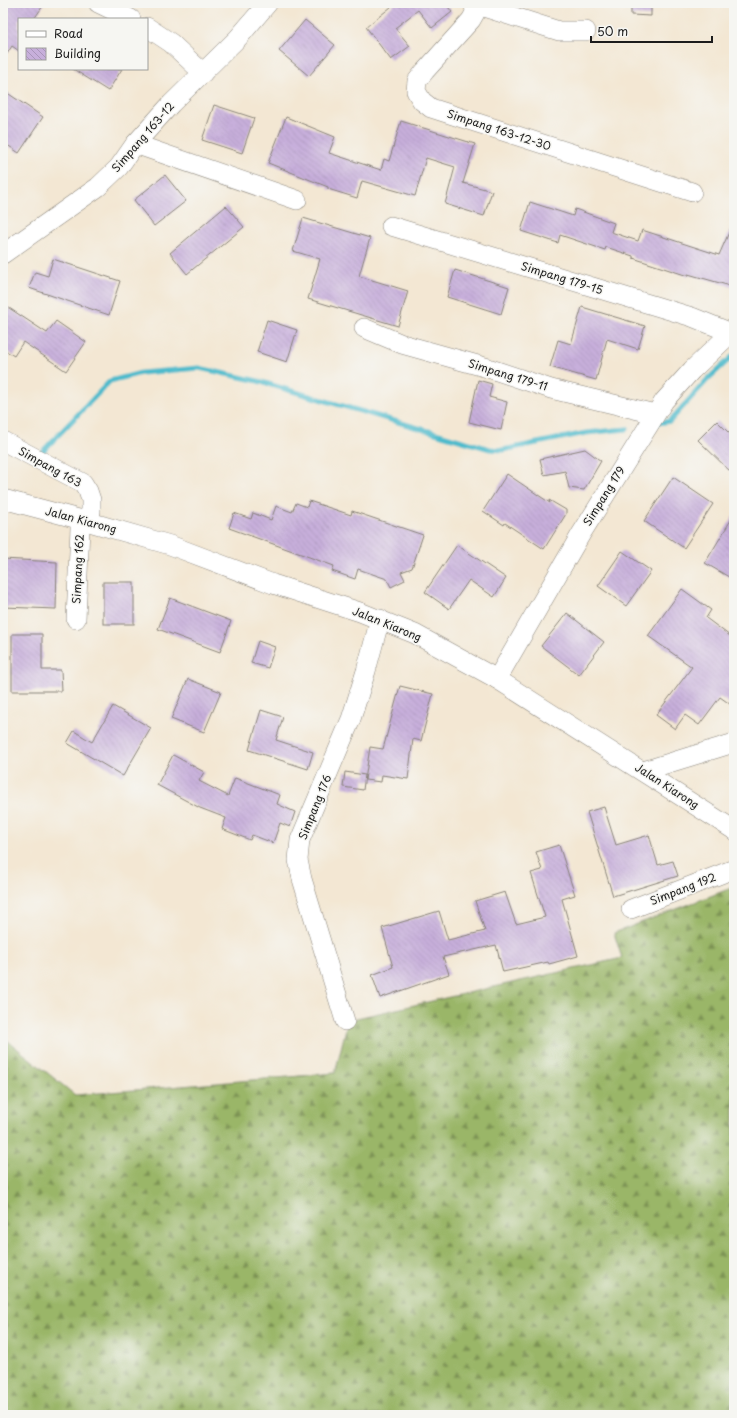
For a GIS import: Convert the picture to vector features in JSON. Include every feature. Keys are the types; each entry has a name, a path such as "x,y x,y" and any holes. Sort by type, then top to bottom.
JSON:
{"street":[{"path":"98,3 129,18"},
{"name":"Simpang 163-12","path":"3,254 98,187 119,167 136,144 171,104 238,38 268,3"},
{"name":"Simpang 163-12-30","path":"586,31 559,31 474,4 475,13 471,20 424,71 417,81 416,91 422,101 431,108 692,192"},
{"path":"148,28 172,43 202,73"},
{"path":"136,144 297,200"},
{"name":"Simpang 179-15","path":"391,226 692,317 733,332"},
{"name":"Simpang 179-11","path":"364,328 402,344 488,368 551,389 656,414"},
{"name":"Simpang 179","path":"497,679 581,534 664,401 687,376 733,332"},
{"name":"Simpang 163","path":"3,441 82,483 91,500 91,512 86,521"},
{"name":"Jalan Kiarong","path":"3,500 86,521 170,545 273,584 380,619 415,634 497,679 734,830"},
{"name":"Simpang 162","path":"76,619 80,528 86,521"},
{"name":"Simpang 176","path":"345,1021 302,879 298,860 300,840 351,719 366,672 380,619"},
{"path":"643,771 734,743"},
{"name":"Simpang 192","path":"631,909 734,869"}],"green space":[{"path":"734,887 734,1415 3,1415 3,1037 75,1095 335,1073 348,1020 622,958 614,933"}],"building":[{"path":"9,3 45,3 35,18 18,18 18,50 12,46 3,60 3,13"},
{"path":"396,3 445,3 452,12 432,28 418,10 395,28 410,46 391,60 366,27"},
{"path":"631,3 651,3 651,16 631,15"},
{"path":"305,20 335,45 309,76 279,51"},
{"path":"75,70 121,70 108,91"},
{"path":"3,90 43,117 19,153 3,142"},
{"path":"214,105 254,118 242,153 202,140"},
{"path":"286,117 335,137 329,153 381,170 384,159 389,161 401,121 475,144 463,183 492,191 484,216 445,204 455,167 426,158 415,196 362,181 357,198 328,189 328,187 268,163"},
{"path":"165,175 186,201 154,226 134,200"},
{"path":"530,202 573,216 575,209 614,223 611,232 638,241 642,230 719,255 734,221 734,287 688,274 688,276 633,258 633,256 606,247 605,250 560,235 558,243 521,231"},
{"path":"226,206 244,227 187,274 170,253"},
{"path":"303,218 370,238 359,276 408,291 398,326 308,299 320,259 293,251"},
{"path":"53,259 120,281 109,315 29,288 35,272 48,276"},
{"path":"455,270 509,287 501,314 447,297"},
{"path":"3,304 47,333 56,321 86,342 66,371 23,342 14,356 3,349"},
{"path":"582,307 645,326 638,349 607,339 596,380 550,367 558,340 571,344"},
{"path":"267,320 297,330 287,362 257,352"},
{"path":"478,380 492,384 489,397 507,402 501,430 469,422"},
{"path":"717,421 734,438 734,475 698,440"},
{"path":"585,449 601,461 584,490 569,488 565,471 544,475 540,459"},
{"path":"507,474 550,503 549,500 566,510 566,514 544,549 505,523 504,525 483,511"},
{"path":"673,477 713,504 684,548 644,521"},
{"path":"309,501 351,515 352,511 423,535 412,568 401,572 405,580 391,587 387,579 358,569 355,579 332,571 334,566 229,528 234,513 251,519 253,513 271,520 276,506 292,512 296,503 307,507"},
{"path":"734,515 734,580 705,563"},
{"path":"457,545 506,578 494,597 469,580 449,609 425,592"},
{"path":"622,551 651,571 626,606 598,586"},
{"path":"3,559 57,562 56,609 3,607"},
{"path":"103,582 134,582 134,624 103,624"},
{"path":"682,589 711,610 706,618 734,639 734,707 720,697 699,725 685,715 675,729 656,715 692,667 648,636"},
{"path":"170,598 231,621 220,652 158,629"},
{"path":"567,613 604,642 579,675 541,646"},
{"path":"12,634 42,634 42,670 61,670 62,691 12,691"},
{"path":"258,641 275,647 268,668 251,663"},
{"path":"188,679 221,692 204,732 171,719"},
{"path":"400,686 433,694 421,741 413,739 408,779 382,775 381,782 365,780 370,747 383,749"},
{"path":"113,706 151,728 123,776 67,743 74,731 92,742"},
{"path":"261,710 283,717 276,740 313,752 308,769 249,750"},
{"path":"173,755 204,772 199,781 228,796 235,778 280,795 277,804 295,812 290,827 280,823 273,843 252,835 250,840 222,829 226,818 200,808 157,785"},
{"path":"345,772 365,775 363,790 343,787"},
{"path":"604,807 616,845 649,835 658,865 673,861 678,876 613,896 587,812"},
{"path":"559,845 575,895 562,899 578,956 549,964 548,962 503,972 496,945 443,957 449,974 380,998 372,975 393,967 382,928 439,911 448,940 485,931 475,901 505,892 516,924 545,917 531,873 542,870 536,852"}],"waterway":[{"path":"658,423 670,421 708,379 734,355"},
{"path":"42,452 110,381 141,373 199,368 258,381 490,449 503,450 586,433 627,429"}]}
